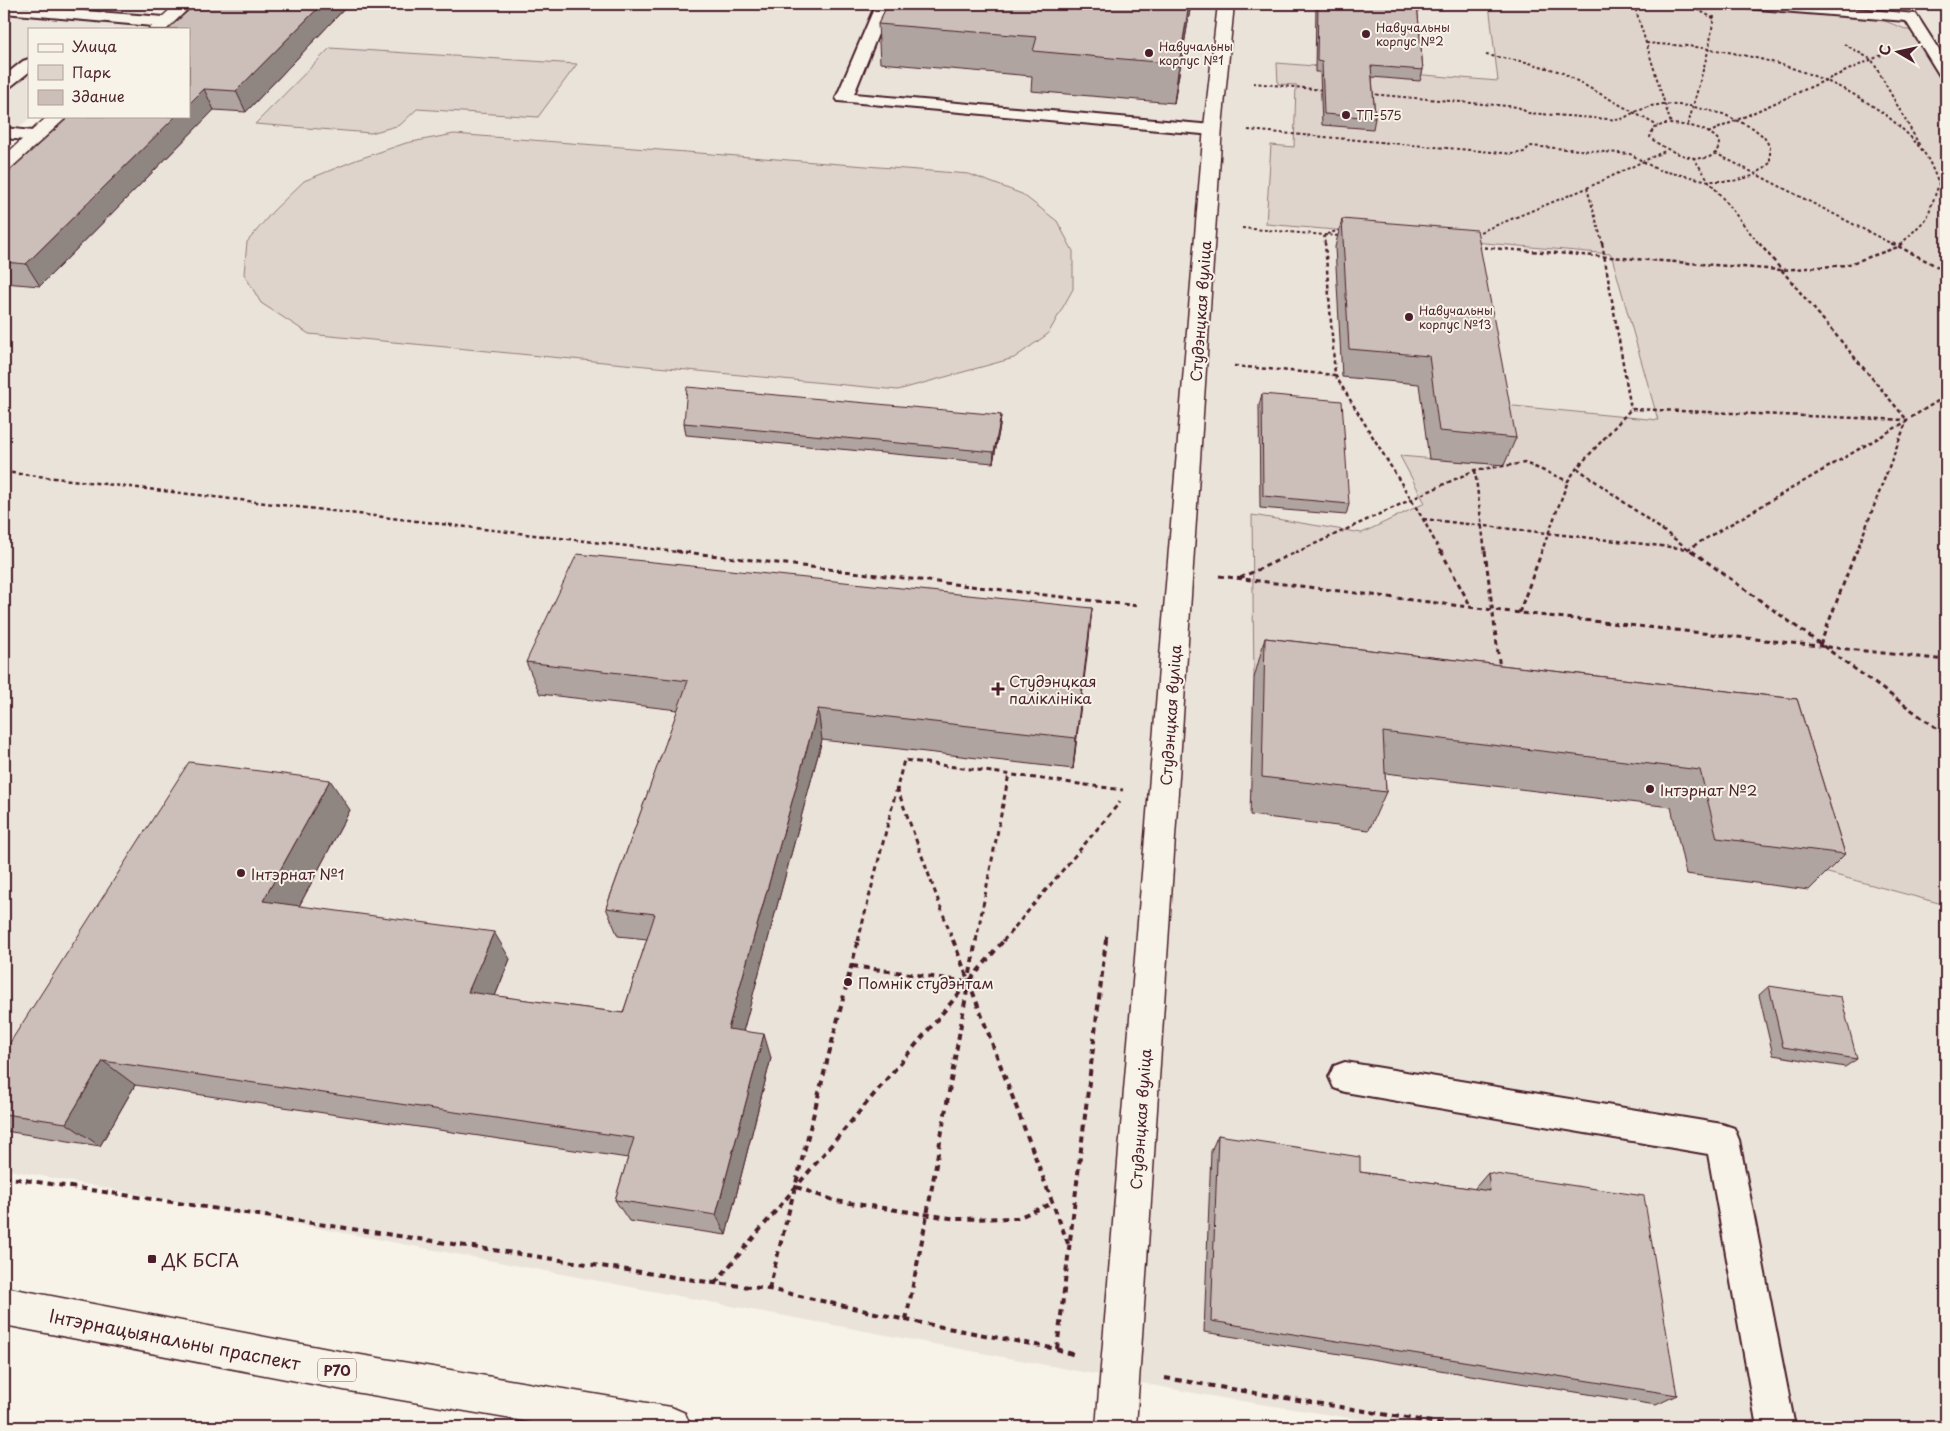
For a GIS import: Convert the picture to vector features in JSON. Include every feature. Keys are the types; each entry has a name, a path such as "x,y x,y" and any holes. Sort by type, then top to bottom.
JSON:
{"street":[{"path":"161,25 185,4"},
{"name":"Студэнцкая вуліца","path":"1116,1427 1213,128 1226,4"},
{"path":"4,165 57,118"},
{"name":"Інтэрнацыянальны праспект","path":"4,1306 349,1372 671,1427"}],"lane":[{"path":"883,4 844,98 1213,128"},
{"path":"1746,4 1911,17 1946,73"},
{"path":"4,9 90,16 161,25"},
{"path":"75,28 90,16"},
{"path":"4,84 28,65"},
{"path":"4,133 36,136"},
{"path":"1345,1077 1722,1140 1776,1427"}],"path":[{"path":"1634,4 1671,124"},
{"path":"1688,125 1709,48 1715,9"},
{"path":"1708,132 1824,82 1923,36"},
{"path":"1841,42 1872,60 1946,196"},
{"path":"1646,43 1709,48 1780,65 1824,82 1839,88 1888,117 1923,151"},
{"path":"1486,56 1526,62 1561,72 1658,126"},
{"path":"1218,80 1327,90"},
{"path":"1213,128 1513,154 1524,152 1530,146 1630,154 1658,170 1709,181 1733,181 1755,175 1770,163 1771,148 1763,136 1738,120 1716,112 1693,107 1665,104 1632,112 1620,120 1528,113 1518,107 1366,93"},
{"path":"1671,124 1688,125 1708,132 1719,143 1719,149 1710,156 1693,157 1665,151 1650,137 1653,129 1658,126 1671,124"},
{"path":"1470,236 1587,188 1665,151"},
{"path":"1715,153 1946,271"},
{"path":"1693,157 1709,181 1781,270 1908,420"},
{"path":"1470,246 1781,270 1846,265 1898,247 1927,218 1939,184"},
{"path":"1587,188 1606,257 1631,409"},
{"path":"1207,225 1344,236"},
{"path":"1324,235 1348,228"},
{"path":"1324,235 1334,374 1423,519 1470,606"},
{"path":"1196,363 1334,374"},
{"path":"1423,519 1688,549 1946,396"},
{"path":"1519,613 1568,481 1577,468 1631,409 1908,420"},
{"path":"1820,645 1908,420"},
{"path":"1240,578 1475,470 1525,463 1568,481"},
{"path":"1577,468 1946,735"},
{"path":"1475,470 1500,675"},
{"path":"4,472 1177,610"},
{"path":"1180,571 1493,610 1946,660"},
{"path":"769,1290 904,760 1125,790 1123,806"},
{"path":"906,1320 927,1215 968,982 1009,774"},
{"path":"896,787 1069,1246"},
{"path":"714,1283 1124,796"},
{"path":"1057,1349 1108,933"},
{"path":"852,966 968,982"},
{"path":"4,1177 769,1290 906,1320 1057,1349 1121,1371 1461,1427"},
{"path":"796,1187 836,1201 957,1219 1017,1218 1053,1203"}],"shaded area":[{"path":"4,4 159,4 132,28 28,28 28,118 30,118 4,141"},
{"path":"206,4 1946,4 1946,1427 1408,1427 1210,1396 4,1169 4,185 184,118 190,118 190,28"}],"green space":[{"path":"1489,4 1790,4 1857,10 1913,32 1946,87 1946,905 1802,866 1766,738 1254,678 1252,515 1362,533 1425,503 1400,456 1504,465 1493,404 1658,420 1611,254 1266,224 1271,145 1294,147 1296,85 1278,84 1277,63 1498,81"},
{"path":"330,48 577,64 538,117 417,109 400,125 371,133 255,124"},
{"path":"454,134 969,174 1022,194 1057,221 1073,251 1073,289 1048,334 1014,358 898,390 309,334 261,303 244,274 247,242 273,211 304,181 356,160 406,143"}],"building":[{"path":"196,4 322,4 236,91 204,89 190,103 190,28 169,28"},
{"path":"888,4 1189,4 1179,64 1033,51 1037,37 878,24"},
{"name":"Навучальны корпус №2","path":"1318,4 1417,4 1423,70 1371,66 1375,118 1324,114 1322,62 1317,61"},
{"path":"68,118 174,118 26,264 4,262 4,176"},
{"name":"Навучальны корпус №13","path":"1342,219 1477,230 1516,438 1439,431 1429,356 1349,349"},
{"path":"687,387 1001,415 994,452 684,423"},
{"path":"1262,394 1342,401 1349,504 1263,496"},
{"name":"Інтэрнат №1","path":"577,554 1092,608 1076,738 818,709 728,1029 764,1034 716,1215 615,1200 634,1138 103,1061 66,1123 4,1114 4,1052 189,762 330,780 263,901 494,932 468,992 623,1013 655,914 606,908 688,681 526,662"},
{"path":"1265,638 1797,699 1845,854 1717,838 1700,770 1383,732 1386,792 1262,777"},
{"path":"1769,986 1841,997 1857,1059 1783,1047"},
{"path":"1218,1135 1360,1157 1360,1172 1490,1191 1488,1173 1644,1196 1677,1395 1211,1321"}],"place":[{"name":"Навучальны корпус №2","path":"1366,34"},
{"name":"Навучальны корпус №1","path":"1149,53"},
{"name":"ТП-575","path":"1346,115"},
{"name":"Навучальны корпус №13","path":"1409,317"},
{"name":"Студэнцкая паліклініка","path":"998,689"},
{"name":"Інтэрнат №2","path":"1650,789"},
{"name":"Інтэрнат №1","path":"241,873"},
{"name":"Помнік студэнтам","path":"848,982"},
{"name":"ДК БСГА","path":"152,1259"}]}
